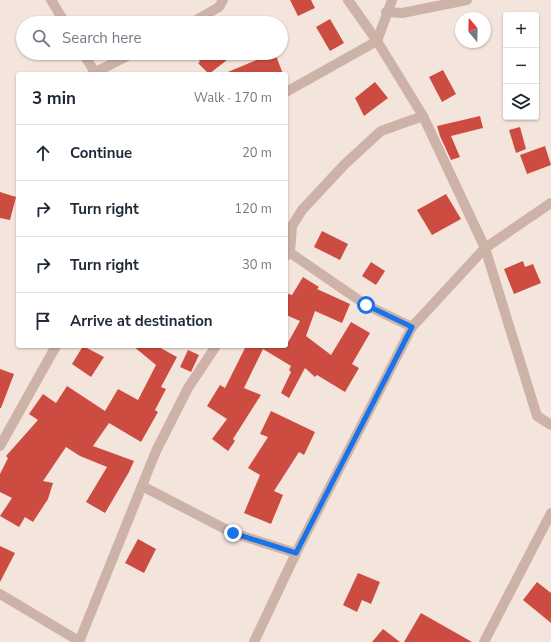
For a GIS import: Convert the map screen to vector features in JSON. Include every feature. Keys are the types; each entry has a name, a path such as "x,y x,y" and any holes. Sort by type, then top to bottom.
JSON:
{"street":[{"path":"51,0 61,16"},
{"path":"203,16 219,7 222,0"},
{"path":"348,0 377,40 423,116 485,248 536,416 551,425"},
{"path":"288,91 377,40 386,12 392,0"},
{"path":"386,12 402,13 467,0"},
{"path":"87,60 93,72"},
{"path":"98,72 120,60"},
{"path":"288,248 292,226 302,210 345,164 381,131 423,116"},
{"path":"254,642 296,553 412,327 485,248 551,203"},
{"path":"288,254 366,305 412,327"},
{"path":"0,446 55,348"},
{"path":"0,594 79,642 156,451 188,388 215,348"},
{"path":"142,486 233,533 296,553"},
{"path":"484,642 551,513"}],"building":[{"path":"290,0 311,0 315,8 298,16"},
{"path":"330,19 344,43 330,51 316,27"},
{"path":"199,60 227,60 212,72 207,72 198,63 200,62"},
{"path":"257,60 278,60 282,72 228,72"},
{"path":"443,70 456,94 442,102 429,77"},
{"path":"375,82 388,98 364,116 355,98"},
{"path":"480,116 483,128 451,136 460,157 451,160 437,126"},
{"path":"520,127 526,149 516,153 509,130"},
{"path":"545,146 551,165 527,174 520,155"},
{"path":"0,192 16,197 10,220 0,218"},
{"path":"446,194 461,219 432,235 417,210"},
{"path":"322,231 348,244 340,260 314,247"},
{"path":"523,261 525,267 533,264 541,283 514,294 504,269"},
{"path":"371,262 385,271 376,285 362,276"},
{"path":"303,277 319,287 317,289 350,304 342,323 315,311 306,336 331,355 351,322 370,333 352,364 359,368 345,392 317,375 315,377 305,368 289,398 281,393 291,372 289,370 291,366 263,349 244,388 261,395 233,439 235,441 228,451 212,439 227,419 207,406 220,385 225,388 245,348 288,348 288,342 300,321 288,316 288,294 292,295"},
{"path":"82,348 87,348 104,357 91,377 72,364"},
{"path":"135,348 161,348 177,357 161,387 166,389 155,410 158,412 141,442 109,423 93,446 134,461 105,513 86,502 107,467 80,456 66,447 43,481 53,483 48,499 33,522 25,517 19,527 0,516 12,498 0,492 0,474 8,458 6,456 38,420 29,414 43,394 56,403 67,386 105,411 118,389 138,400 156,365"},
{"path":"188,350 199,355 191,372 180,367"},
{"path":"0,369 14,374 1,408 0,408"},
{"path":"271,411 315,432 304,455 299,452 274,491 283,495 271,524 244,513 260,475 248,468 268,437 260,434"},
{"path":"138,539 156,549 144,573 125,563"},
{"path":"0,546 15,553 0,582"},
{"path":"358,573 380,582 371,604 362,600 357,612 343,605"},
{"path":"537,582 551,593 551,623 523,600"},
{"path":"421,613 472,642 404,642"},
{"path":"383,629 400,642 372,642"}],"route":[{"path":"233,533 296,553 412,327 366,305"}]}
